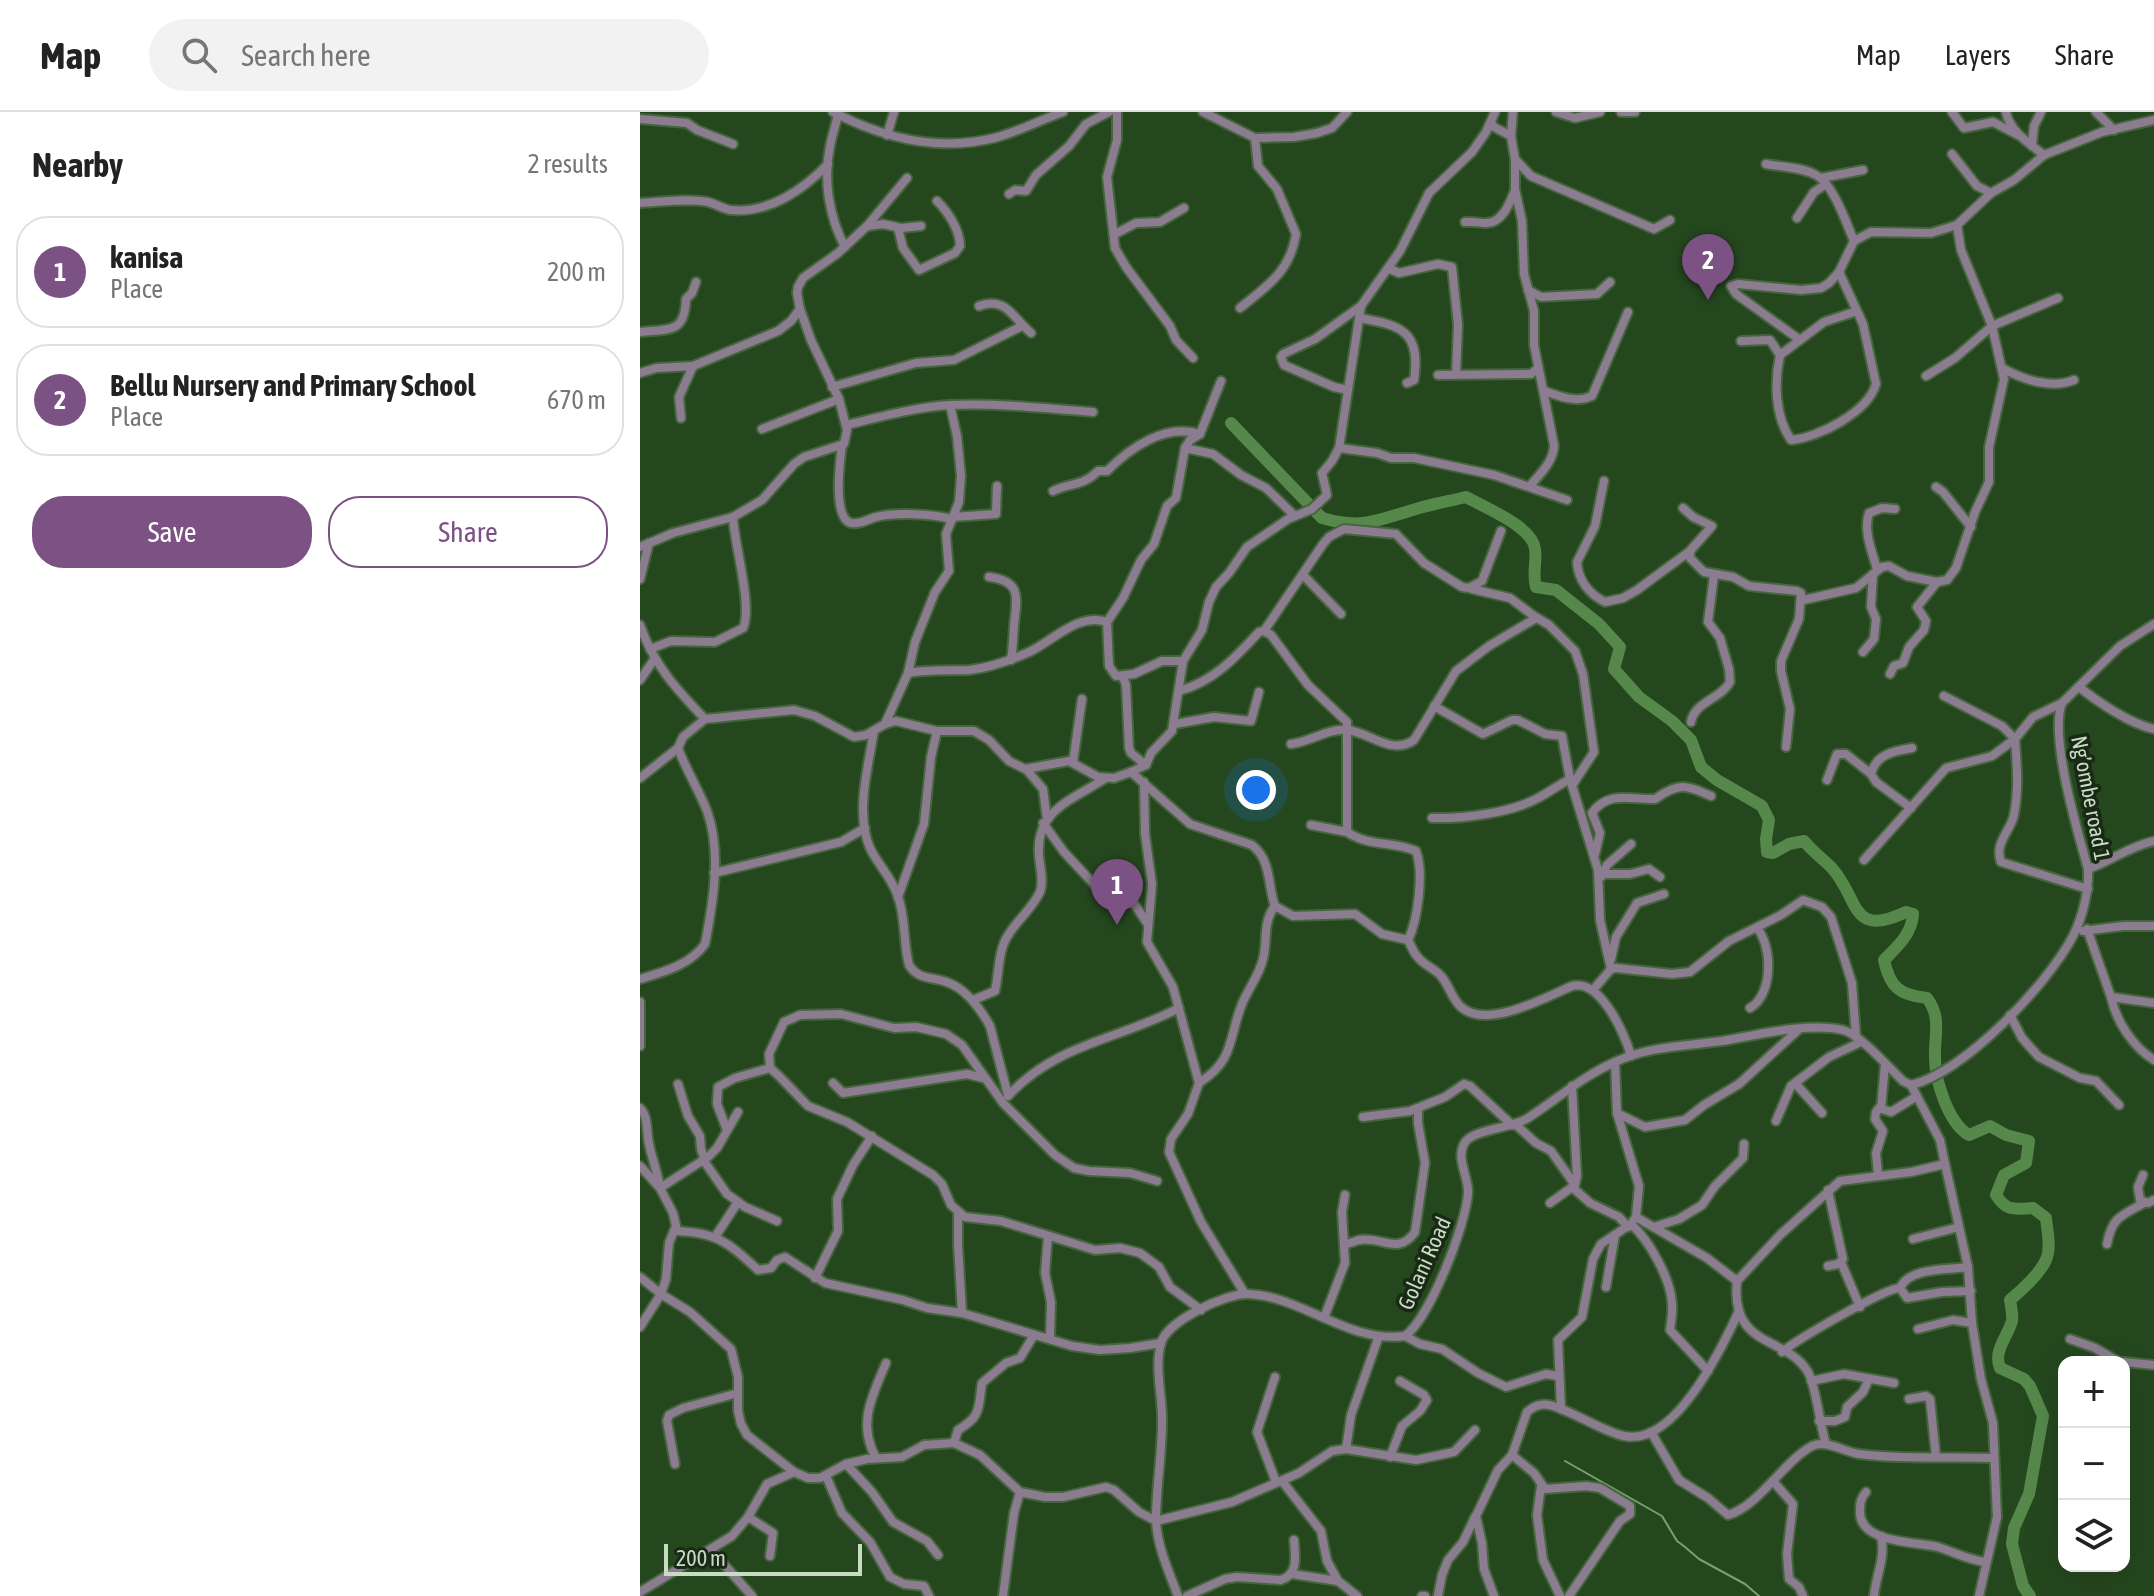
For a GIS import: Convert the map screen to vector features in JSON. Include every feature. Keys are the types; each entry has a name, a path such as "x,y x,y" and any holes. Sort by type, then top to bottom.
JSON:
{"street":[{"path":"887,135 894,112"},
{"path":"845,247 832,220 828,193 828,164 836,113 902,140 966,143 996,138 1063,112"},
{"path":"1009,194 1015,190 1026,191 1036,175 1069,146 1086,124 1109,112"},
{"path":"1117,112 1117,140 1107,177 1115,248 1176,340 1193,358"},
{"path":"1203,112 1255,138 1317,133 1332,128 1347,112"},
{"path":"1513,112 1511,136 1515,189 1522,221 1524,274 1534,311 1534,345 1545,391 1554,453 1530,486"},
{"path":"1556,112 1575,118 1600,112"},
{"path":"1621,112 1635,112"},
{"path":"1952,112 1964,128 1993,122 2018,135 2044,155"},
{"path":"2006,112 2010,125 2018,135"},
{"path":"2032,146 2034,126 2041,112"},
{"path":"2096,112 2114,130"},
{"path":"1494,115 1501,132 1511,136"},
{"path":"1348,390 1284,365 1281,357 1315,339 1361,306 1400,251 1429,193 1472,152 1494,115"},
{"path":"640,119 687,123 733,144"},
{"path":"1800,340 1736,294 1731,286 1811,290 1829,283 1839,272 1854,241 1871,232 1922,234 1957,225 1991,193 2014,180 2044,155 2074,142 2154,120"},
{"path":"1240,308 1280,275 1296,234 1277,189 1258,166 1255,138"},
{"path":"1952,154 1977,186 1991,193"},
{"path":"1515,159 1531,176 1654,229 1670,220"},
{"path":"640,203 709,202 729,210 753,209 780,201 816,177 828,164"},
{"path":"1766,164 1803,170 1824,181 1854,241"},
{"path":"1797,218 1824,181 1863,170"},
{"path":"907,178 867,226 845,247 803,278 797,293 800,309 839,399 846,425 839,490 843,516 856,524 883,516 937,515 952,518 996,514 997,486"},
{"path":"1465,222 1495,221 1509,205 1515,189"},
{"path":"898,228 903,248 919,270 955,253 960,246 960,238 937,201"},
{"path":"1115,234 1136,223 1160,222 1184,208"},
{"path":"1890,674 1894,666 1903,663 1909,647 1924,630 1926,621 1917,607 1937,582 1951,576 1989,482 1989,447 2003,389 2004,369 1992,326 1961,250 1957,225"},
{"path":"867,226 921,226"},
{"path":"1388,268 1399,273 1438,264 1452,267 1458,325 1456,374"},
{"path":"1741,341 1770,340 1780,355 1777,395 1785,431 1791,440 1807,439 1850,416 1873,392 1876,378 1863,324 1839,272"},
{"path":"640,332 682,322 687,313 686,299 696,282"},
{"path":"1527,289 1541,297 1597,294 1610,282"},
{"path":"1926,376 1945,366 1992,326 2058,298"},
{"path":"979,306 990,302 1006,306 1031,333"},
{"path":"1026,769 1058,761 1073,762 1098,777 1114,778 1146,765 1175,724 1183,661 1202,630 1216,587 1247,547 1295,516 1312,509 1327,495 1322,473 1339,448 1361,306"},
{"path":"640,373 656,368 693,366 778,331 800,309"},
{"path":"1780,355 1824,322 1857,311"},
{"path":"1545,391 1568,399 1592,396 1628,312"},
{"path":"1359,318 1396,327 1411,337 1415,350 1415,375 1414,380 1407,383"},
{"path":"832,387 916,363 954,360 1022,326"},
{"path":"681,418 679,397 693,366"},
{"path":"1438,375 1531,374 1538,368"},
{"path":"2004,369 2033,380 2067,383 2074,380"},
{"path":"1183,661 1162,661 1123,677 1116,676 1109,666 1107,622 1123,598 1141,560 1154,544 1167,506 1176,498 1185,448 1190,440 1200,434 1221,381"},
{"path":"762,429 839,399"},
{"path":"846,425 910,410 950,405 1026,405 1093,412"},
{"path":"885,724 908,673 915,642 935,592 949,571 946,534 959,502 961,476 950,405"},
{"path":"1053,491 1089,481 1098,471 1107,471 1130,448 1148,441 1181,430 1200,434"},
{"path":"640,579 645,545 673,533 733,517 762,500 804,457 842,445"},
{"path":"1185,448 1213,454 1241,475 1266,488 1295,516"},
{"path":"1339,448 1365,450 1391,458 1414,458 1494,475 1567,500"},
{"path":"1604,481 1595,526 1577,562 1582,581 1591,593 1605,602 1623,598 1690,551 1712,526 1683,508"},
{"path":"1936,487 1971,527"},
{"path":"1863,652 1874,639 1876,619 1871,607 1875,571 1866,518 1875,510 1895,509"},
{"path":"645,644 715,642 743,628 746,615 733,517"},
{"path":"1179,691 1196,686 1218,673 1259,632 1264,631 1323,544 1335,533 1344,529 1400,537 1437,572 1462,587 1510,598 1549,625 1570,645 1583,674 1594,752 1572,781 1536,800 1495,812 1432,818"},
{"path":"1469,588 1482,581 1501,531"},
{"path":"1690,551 1695,566 1714,575 1733,577 1755,588 1801,593 1803,600 1796,629 1781,661 1790,709 1786,747"},
{"path":"1803,600 1856,588 1875,571 1889,566 1907,576 1937,582"},
{"path":"1303,575 1341,614"},
{"path":"1691,722 1692,715 1700,706 1723,692 1730,682 1720,638 1708,622 1714,575"},
{"path":"989,577 1006,580 1017,599 1011,660"},
{"path":"1291,744 1336,730 1349,730 1388,745 1407,745 1414,740 1456,671 1489,646 1536,618"},
{"path":"908,673 938,669 972,670 1011,660 1073,626 1090,620 1107,622"},
{"path":"1864,860 1946,768 1992,756 2015,739 2033,717 2062,703 2120,646 2154,624"},
{"path":"640,625 645,644 670,684 705,719"},
{"path":"1264,631 1271,635 1308,685 1347,722 1347,832"},
{"path":"640,680 655,658"},
{"path":"1123,677 1127,690 1129,748 1146,765"},
{"path":"2079,687 2137,724 2154,729"},
{"path":"1175,724 1214,717 1251,721 1259,692"},
{"path":"1944,696 2002,726 2015,739 2017,797 2013,820 2000,843 2001,862 2088,889"},
{"path":"1073,762 1082,699"},
{"name":"Ng’ombe road 1","path":"1911,1085 1950,1067 1983,1042 2057,961 2074,934 2088,889 2088,869 2062,752 2058,724 2062,703"},
{"path":"1434,706 1483,734 1518,720 1545,734 1562,736 1601,878 1600,920 1611,966"},
{"path":"640,778 678,748 683,737 705,719 794,710 815,716 854,737 896,721 937,731 964,730 981,734 1009,761 1026,769 1038,780 1047,803 1045,821 1064,852 1104,895 1131,899 1148,923"},
{"path":"874,731 867,774 865,828 871,850 898,897 907,956 914,973 923,978 947,982 973,1000 990,1026 1006,1099"},
{"path":"898,897 924,824 937,731"},
{"path":"640,979 675,968 699,952 705,944 714,873 712,830 707,811 678,748"},
{"path":"1871,774 1873,766 1889,752 1912,748"},
{"path":"1827,780 1837,754 1846,754 1911,808"},
{"path":"1131,772 1190,824 1252,845 1260,851 1268,868 1275,906 1293,916 1355,914 1382,934 1408,940"},
{"path":"973,1000 995,991 1001,950 1042,889 1038,834 1045,821 1057,808 1106,778"},
{"path":"1144,782 1145,834 1152,884 1147,942 1173,987 1199,1083 1188,1114 1171,1139 1169,1152 1201,1222 1245,1294 1177,1322 1161,1343 1162,1422 1156,1521 1160,1547 1178,1596"},
{"path":"1595,855 1600,833 1592,813 1603,802 1624,796 1655,799 1681,786 1711,796"},
{"path":"1311,825 1347,832 1359,840 1416,851 1418,897 1408,940 1415,955 1441,976 1463,1009 1490,1015 1503,1013 1578,984 1593,990 1615,1017 1626,1037 1631,1056"},
{"path":"714,873 841,842 865,828"},
{"path":"2088,869 2113,860 2137,845 2154,841"},
{"path":"1601,878 1607,865 1631,844"},
{"path":"1601,878 1649,869 1660,877"},
{"path":"1593,990 1611,966 1616,937 1637,903 1664,894"},
{"path":"1611,966 1681,974 1690,972 1729,941 1803,900 1822,907 1831,917 1852,983 1859,1040 1911,1085 1940,1140 1968,1267 1972,1323 1981,1379 1993,1423 1997,1517 1979,1596"},
{"path":"1199,1083 1216,1072 1228,1050 1240,1008 1263,958 1266,920 1275,906"},
{"path":"2074,934 2087,929 2154,926"},
{"path":"1750,1008 1755,1005 1762,990 1769,965 1763,935 1757,928"},
{"path":"2087,929 2118,1020 2143,1053 2154,1060"},
{"path":"2111,997 2154,1003"},
{"path":"640,1002 640,1046"},
{"path":"1006,1099 1024,1079 1063,1054 1082,1045 1120,1035 1179,1008"},
{"path":"962,1313 958,1213 942,1184 872,1136 808,1106 770,1068 769,1054 784,1022 800,1015 841,1014 894,1028 916,1027 946,1034 962,1045 1027,1129 1074,1168 1130,1173 1157,1181"},
{"path":"2010,1015 2022,1038 2039,1057 2080,1078 2096,1081 2119,1105"},
{"name":"Golani Road","path":"1245,1294 1292,1303 1324,1318 1379,1336 1405,1336 1413,1330 1429,1302 1466,1214 1469,1189 1461,1159 1464,1144 1470,1136 1514,1125 1615,1062 1651,1049 1783,1029 1845,1031 1859,1040"},
{"path":"1617,1113 1645,1127 1685,1120 1739,1084 1798,1030"},
{"path":"1776,1121 1791,1086 1829,1057 1859,1040"},
{"path":"1561,1409 1558,1340 1582,1317 1593,1259 1601,1244 1632,1223 1639,1186 1617,1113 1615,1062"},
{"path":"1878,1175 1876,1153 1883,1131 1875,1115 1881,1109 1885,1064"},
{"path":"727,1130 717,1104 718,1087 735,1078 770,1068"},
{"path":"833,1083 843,1093 967,1074 987,1081"},
{"path":"1795,1083 1822,1113"},
{"path":"678,1084 688,1116 700,1136 705,1160 723,1190 738,1202 777,1221"},
{"path":"1363,1117 1399,1114 1445,1097 1464,1084 1470,1086 1536,1143 1551,1151 1574,1186 1590,1203 1632,1223 1653,1227 1707,1258 1737,1281"},
{"path":"1550,1203 1574,1186 1577,1168 1572,1086"},
{"path":"1881,1109 1891,1112 1917,1096"},
{"path":"640,1108 644,1113 660,1188 673,1213 674,1231 669,1243 668,1268 661,1294 640,1326"},
{"path":"1346,1244 1360,1240 1402,1244 1409,1241 1415,1232 1425,1163 1418,1108"},
{"path":"660,1188 705,1160 717,1148 738,1112"},
{"path":"815,1278 836,1236 837,1199 872,1136"},
{"path":"1653,1227 1679,1219 1702,1205 1715,1186 1743,1158 1744,1144"},
{"path":"1826,1444 1811,1381 1802,1365 1753,1333 1739,1311 1737,1281 1762,1252 1840,1181 1911,1172 1945,1164"},
{"path":"640,1166 660,1188"},
{"path":"2143,1175 2138,1194 2144,1203"},
{"path":"1828,1190 1842,1254 1841,1262 1860,1307"},
{"path":"1324,1318 1342,1277 1346,1244 1342,1212 1345,1195"},
{"path":"2107,1244 2110,1230 2121,1214 2154,1200"},
{"path":"715,1237 738,1202"},
{"path":"958,1213 973,1220 1001,1221 1095,1250 1120,1248 1140,1253 1159,1267 1174,1291 1201,1310"},
{"path":"1632,1223 1662,1269 1673,1301 1670,1330 1708,1371"},
{"path":"1913,1239 1959,1227"},
{"path":"674,1231 700,1232 715,1237 758,1270 771,1268 777,1260 785,1257 791,1258 815,1278 927,1308 962,1313 1093,1350 1161,1343"},
{"path":"1606,1287 1615,1235"},
{"path":"1048,1236 1045,1273 1051,1302 1050,1338"},
{"path":"1828,1266 1841,1262"},
{"path":"1900,1288 1904,1279 1921,1273 1968,1267"},
{"path":"640,1277 690,1312 731,1349 737,1369 738,1411 747,1435 794,1472 808,1478 826,1476 846,1464 902,1457 934,1443 954,1443 980,1455 1020,1492 1063,1497 1106,1487 1156,1521 1211,1509 1279,1482 1310,1467 1326,1454 1346,1449 1416,1460 1454,1452 1475,1430"},
{"path":"1782,1352 1816,1328 1892,1288 1900,1288"},
{"path":"1900,1288 1907,1298 1971,1291"},
{"path":"1438,1596 1448,1560 1463,1542 1498,1470 1512,1455 1527,1412 1540,1404 1550,1404 1622,1436 1634,1437 1651,1432 1672,1417 1708,1371 1728,1339 1739,1311"},
{"path":"1918,1329 1953,1320 1972,1323"},
{"path":"954,1443 958,1430 969,1425 978,1415 982,1383 1006,1363 1020,1358 1034,1335"},
{"path":"1346,1449 1351,1415 1379,1336"},
{"path":"1405,1336 1420,1344 1442,1349 1506,1387 1543,1375 1558,1376"},
{"path":"2070,1339 2110,1356"},
{"path":"876,1458 865,1429 886,1363"},
{"path":"2130,1363 2154,1365"},
{"path":"1811,1381 1844,1374 1894,1383"},
{"path":"1275,1377 1257,1432 1279,1482 1307,1509 1321,1531 1327,1561 1338,1581 1357,1596"},
{"path":"1819,1421 1835,1421 1845,1417 1847,1407 1863,1392 1869,1379"},
{"path":"1390,1457 1402,1426 1420,1411 1427,1400 1400,1381"},
{"path":"675,1464 667,1421 669,1415 683,1408 738,1393"},
{"path":"1909,1399 1926,1396 1930,1399 1936,1457"},
{"path":"1651,1432 1679,1480 1728,1515 1735,1513 1813,1445 1826,1444 1847,1452 1877,1456 1994,1458"},
{"path":"1512,1455 1534,1473 1541,1486 1537,1515 1543,1560 1560,1596"},
{"path":"846,1464 872,1492 893,1522 927,1541 938,1555"},
{"path":"645,1593 679,1567 732,1536 748,1517 767,1484 794,1472"},
{"path":"826,1476 842,1513 870,1542 890,1577 904,1584 924,1586 929,1596"},
{"path":"1773,1481 1793,1504 1787,1568 1789,1579 1799,1587 1803,1596"},
{"path":"1541,1486 1550,1490 1586,1486 1600,1488 1630,1506 1631,1510 1620,1521 1569,1596"},
{"path":"1003,1596 1014,1513 1020,1492"},
{"path":"1866,1492 1860,1503 1860,1520 1881,1536 1901,1543 1939,1547 1986,1562"},
{"path":"1476,1516 1484,1569 1494,1596"},
{"path":"748,1517 773,1533 770,1556"},
{"path":"1874,1596 1875,1581 1882,1563 1881,1536"},
{"path":"1292,1574 1294,1540"},
{"path":"711,1550 752,1596"},
{"path":"1187,1596 1225,1579 1249,1576 1281,1580 1292,1574 1338,1581"}],"waterway":[{"path":"1231,423 1322,518 1336,522 1370,522 1466,497 1518,526 1535,549 1536,587 1556,590 1599,624 1620,647 1614,669 1639,697 1672,721 1691,740 1701,767 1762,806 1769,820 1767,852 1773,853 1789,844 1804,841 1831,867 1865,918 1874,921 1906,912 1913,914 1907,934 1884,960 1889,977 1903,992 1927,998 1932,1005 1936,1020 1937,1078 1955,1121 1969,1135 1990,1126 2006,1135 2029,1141 2026,1163 2004,1175 1996,1195 2008,1207 2033,1208 2046,1218 2047,1257 2036,1274 2010,1300 2012,1321 1998,1356 2000,1368 2024,1379 2030,1386 2043,1416 2029,1494 2014,1528 2012,1544 2023,1586 2030,1596"},
{"path":"1565,1461 1662,1516 1677,1541 1699,1559 1745,1584 1759,1596"}],"place":[{"name":"Bellu Nursery and Primary School","path":"1708,300"},
{"name":"kanisa","path":"1117,925"}]}
